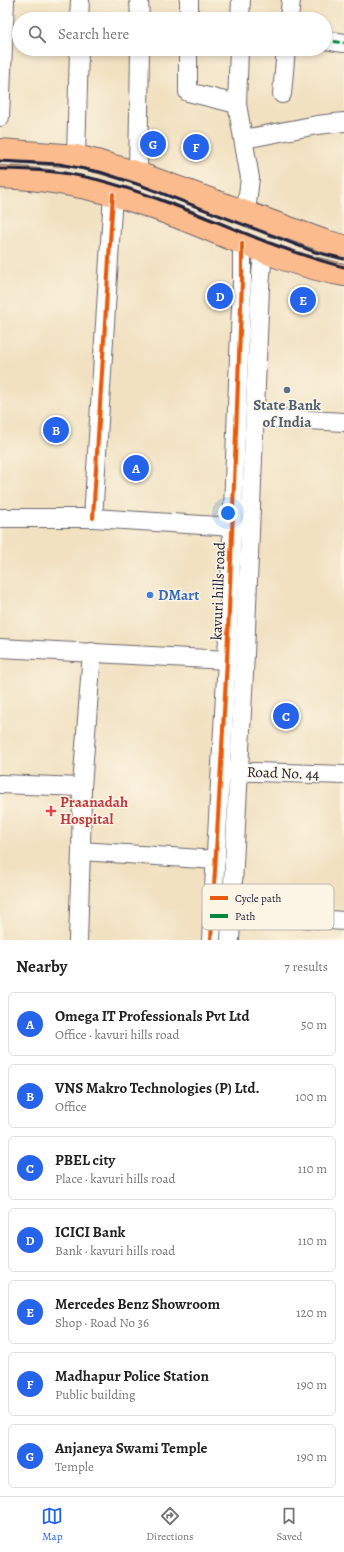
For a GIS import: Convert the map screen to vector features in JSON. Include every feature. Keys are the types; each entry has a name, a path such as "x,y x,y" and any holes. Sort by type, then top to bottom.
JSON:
{"main road":[{"path":"0,150 76,156 138,173 325,241 344,246"},
{"path":"0,177 30,178 64,182 113,194 167,213 263,252 318,271 344,275"}],"street":[{"path":"0,117 5,0"},
{"path":"79,12 80,0"},
{"path":"139,0 140,12"},
{"path":"189,0 189,12"},
{"path":"240,12 241,0"},
{"path":"290,12 291,0"},
{"path":"332,41 344,43"},
{"path":"76,156 79,56"},
{"path":"138,173 140,56"},
{"path":"188,56 188,92 237,104"},
{"path":"239,56 237,104 250,178 246,212"},
{"path":"282,94 285,56"},
{"path":"244,139 317,125 344,122"},
{"path":"93,518 113,194"},
{"name":"kavuri hills road","path":"232,884 228,660 242,295 242,243"},
{"name":"kavuri hills road","path":"214,884 216,860 230,771 255,417 263,252"},
{"path":"242,295 260,295"},
{"path":"255,417 344,422"},
{"path":"0,518 93,518 233,527"},
{"name":"kavuri hills road","path":"0,648 228,660"},
{"path":"78,940 82,787 92,652"},
{"name":"Road No. 44","path":"230,771 344,775"},
{"path":"0,784 82,787"},
{"path":"81,852 216,860"},
{"path":"334,920 344,921"},
{"name":"kavuri hills road","path":"211,940 212,930"},
{"name":"kavuri hills road","path":"230,940 231,930"}],"railway":[{"path":"0,161 59,164 100,172 140,185 315,252 344,259"},
{"path":"0,169 50,172 99,180 160,200 282,248 344,267"}],"marked path":[{"path":"332,41 344,43"}],"cycle path":[{"path":"93,518 113,194"},
{"path":"214,884 227,660 242,281 242,243"},
{"path":"211,940 212,930"}],"place":[{"name":"Anjaneya Swami Temple","path":"153,144"},
{"name":"Madhapur Police Station","path":"196,147"},
{"name":"ICICI Bank","path":"220,296"},
{"name":"Mercedes Benz Showroom","path":"303,300"},
{"name":"State Bank of India","path":"287,390"},
{"name":"VNS Makro Technologies (P) Ltd.","path":"56,430"},
{"name":"Omega IT Professionals Pvt Ltd","path":"136,468"},
{"name":"DMart","path":"150,595"},
{"name":"PBEL city","path":"286,716"},
{"name":"Praanadah Hospital","path":"51,811"}]}
